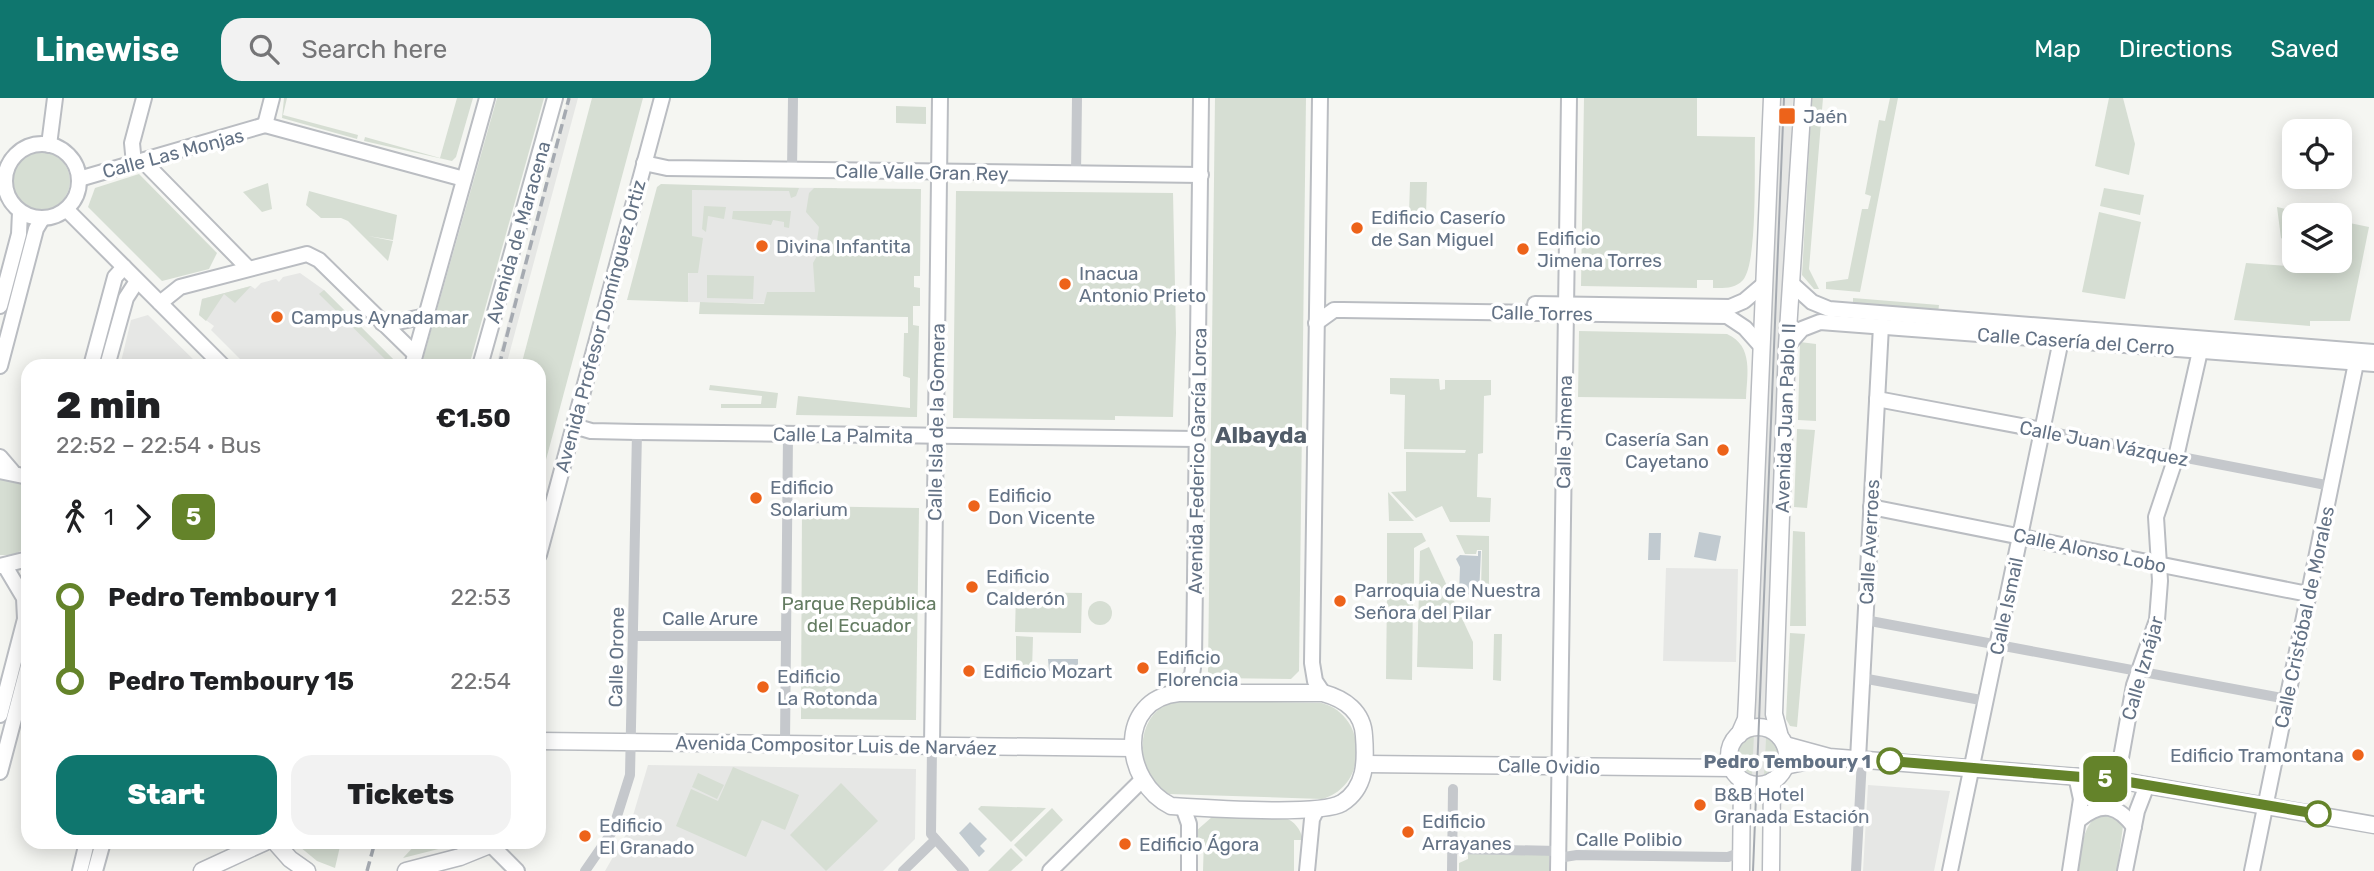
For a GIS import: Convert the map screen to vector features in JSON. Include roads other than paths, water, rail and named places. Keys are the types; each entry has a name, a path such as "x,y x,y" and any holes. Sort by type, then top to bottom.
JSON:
{"main road":[{"name":"Avenida Juan Pablo II","path":"1739,735 1746,719 1772,98"},
{"name":"Avenida Juan Pablo II","path":"1783,741 1774,714 1787,346 1803,98"},
{"path":"1323,693 1347,703 1361,720 1365,764 1363,776 1352,795 1333,807 1171,806 1158,800 1141,780 1133,748 1134,732 1147,707 1167,694 1323,693"},
{"path":"1741,871 1737,774 1730,751 1739,735 1757,727 1768,729 1783,741 1829,757 2117,780 2374,825"},
{"name":"Avenida Compositor Luis de Narváez","path":"546,741 1133,748"},
{"path":"1783,741 1786,766"},
{"path":"1737,774 1755,784 1772,781 1786,766 1829,757"},
{"name":"Calle Ovidio","path":"1365,764 1559,767 1737,774"},
{"path":"1771,871 1772,781"},
{"path":"202,871 250,849"},
{"path":"282,849 302,869"},
{"path":"406,871 429,868 480,849"}],"street":[{"path":"49,145 55,98"},
{"path":"144,98 132,143 138,162 165,184 248,268"},
{"path":"272,98 265,125 464,179"},
{"path":"414,359 487,98"},
{"name":"Avenida de Maracena","path":"482,359 555,98"},
{"name":"Avenida Profesor Domínguez Ortiz","path":"546,529 662,98"},
{"path":"792,170 793,98"},
{"name":"Calle Isla de la Gomera","path":"932,746 940,98"},
{"path":"1076,174 1077,98"},
{"name":"Avenida Federico García Lorca","path":"1179,693 1192,675 1194,660 1201,98"},
{"path":"1320,98 1312,669 1323,693"},
{"name":"Calle Jimena","path":"1558,860 1569,98"},
{"name":"Calle Las Monjas","path":"79,179 265,125"},
{"path":"0,306 19,234 2,182 5,159 25,148 49,145 71,158 79,179 76,197 67,210 42,219 36,229 0,366"},
{"path":"165,184 173,153"},
{"name":"Calle Valle Gran Rey","path":"644,163 667,168 1201,175"},
{"path":"11,207 42,219"},
{"path":"67,210 216,359"},
{"path":"217,277 228,248"},
{"path":"160,303 180,287 301,255 313,256 382,323 413,359"},
{"path":"93,359 115,276 124,267"},
{"path":"109,359 125,298 137,281"},
{"name":"Calle Casería del Cerro","path":"1791,283 1812,302 1829,309 2374,352"},
{"name":"Calle Torres","path":"1316,323 1334,310 1730,307 1764,284"},
{"name":"Calle Torres","path":"1317,290 1326,297 1343,301 1727,316 1745,328 1761,346"},
{"path":"382,323 426,316"},
{"name":"Calle Casería del Cerro","path":"1787,346 1802,329 1819,322 2374,364"},
{"name":"Calle Averroes","path":"1856,871 1862,678 1881,326"},
{"name":"Calle Ismail","path":"1950,871 2061,340"},
{"name":"Calle Iznájar","path":"2117,780 2138,672 2157,620 2160,599 2156,517 2176,457 2200,351"},
{"name":"Calle Cristóbal de Morales","path":"2252,871 2356,363"},
{"name":"Calle Juan Vázquez","path":"1877,399 2331,486"},
{"name":"Calle La Palmita","path":"574,426 591,431 637,432 1197,439"},
{"name":"Calle Orone","path":"585,871 612,832 630,775 637,432"},
{"path":"785,743 788,435"},
{"path":"0,457 18,473"},
{"name":"Calle Alonso Lobo","path":"1871,506 2308,594"},
{"path":"21,561 2,566 21,594"},
{"path":"1865,620 2287,699"},
{"path":"0,715 21,634"},
{"name":"Calle Arure","path":"634,636 786,636"},
{"path":"1862,678 1986,701"},
{"path":"0,772 21,692"},
{"path":"932,746 930,834 964,871"},
{"path":"2070,871 2080,819 2081,800 2076,776"},
{"path":"1050,871 1141,780"},
{"path":"2125,871 2134,827 2147,785"},
{"path":"1452,871 1453,789"},
{"path":"1182,807 1188,824 1189,871"},
{"path":"2080,819 2091,810 2109,807 2117,809 2134,827"},
{"path":"1307,871 1312,819 1317,809"},
{"path":"904,871 934,841"},
{"path":"80,871 85,849"},
{"path":"95,871 101,849"},
{"path":"498,849 517,871"},
{"name":"Calle Polibio","path":"1452,849 1558,860 1577,855 1728,857 1742,852"}],"tram line":[{"path":"1753,871 1784,98"}],"railway":[{"path":"501,359 569,98"},
{"path":"367,871 373,849"}],"place":[{"name":"Jaén","path":"1787,116"},
{"name":"Edificio Caserío de San Miguel","path":"1357,228"},
{"name":"Divina Infantita","path":"762,246"},
{"name":"Edificio Jimena Torres","path":"1523,249"},
{"name":"Inacua Antonio Prieto","path":"1065,284"},
{"name":"Campus Aynadamar","path":"277,317"},
{"name":"Casería San Cayetano","path":"1723,450"},
{"name":"Edificio Solarium","path":"756,498"},
{"name":"Edificio Don Vicente","path":"974,506"},
{"name":"Edificio Calderón","path":"972,587"},
{"name":"Parroquia de Nuestra Señora del Pilar","path":"1340,601"},
{"name":"Edificio Florencia","path":"1143,668"},
{"name":"Edificio Mozart","path":"969,671"},
{"name":"Edificio La Rotonda","path":"763,687"},
{"name":"Edificio Tramontana","path":"2358,755"},
{"name":"Pedro Temboury 1","path":"1890,761"},
{"name":"B&B Hotel Granada Estación","path":"1700,805"},
{"name":"Edificio Arrayanes","path":"1408,832"},
{"name":"Edificio El Granado","path":"585,836"},
{"name":"Edificio Ágora","path":"1125,844"}],"district":[{"name":"Albayda","path":"1261,435"}],"park label":[{"name":"Parque República del Ecuador","path":"859,614"}]}
